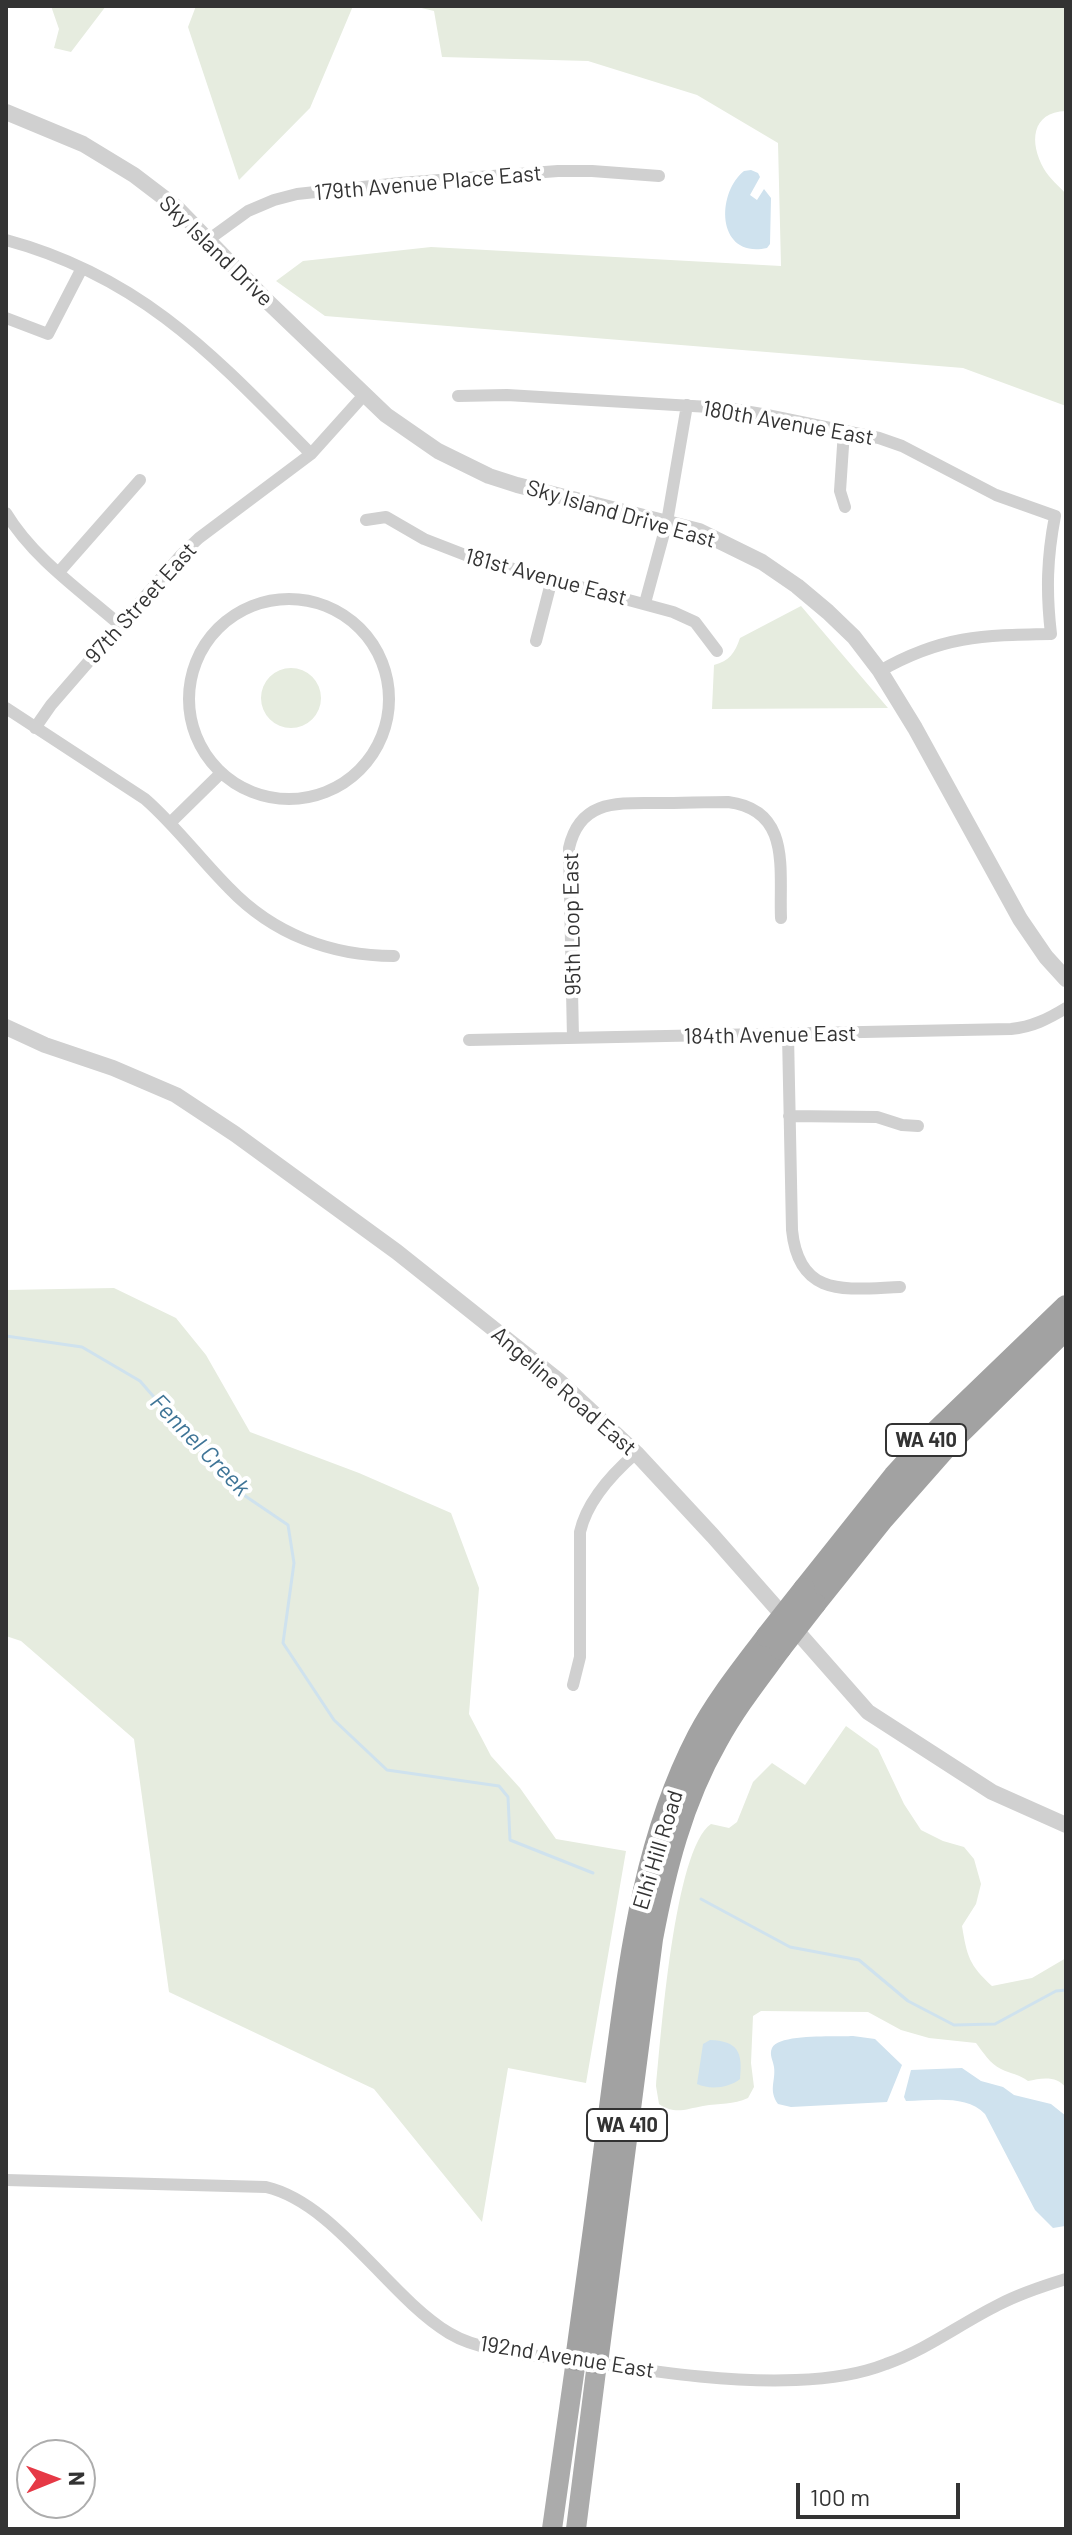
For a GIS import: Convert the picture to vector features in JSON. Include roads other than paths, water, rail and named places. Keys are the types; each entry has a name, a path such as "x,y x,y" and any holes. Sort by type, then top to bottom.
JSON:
{"highway":[{"name":"Elhi Hill Road","path":"586,2362 621,2026 638,1914 647,1870 698,1735 730,1684 774,1642 809,1597 885,1487 927,1440 1066,1306"},
{"name":"Elhi Hill Road","path":"809,1597 950,1443 1066,1329"}],"main road":[{"name":"Elhi Hill Road","path":"552,2529 586,2362"},
{"name":"Elhi Hill Road","path":"576,2529 586,2362"}],"street":[{"name":"Sky Island Drive","path":"6,112 83,144 134,175 176,207 364,395"},
{"name":"179th Avenue Place East","path":"208,240 248,211 297,194 558,171 659,176"},
{"path":"6,240 82,268 136,296 197,341 311,454"},
{"path":"6,318 48,334 82,268"},
{"name":"97th Street East","path":"35,728 51,705 182,554 311,454 364,395"},
{"name":"Sky Island Drive East","path":"364,395 412,435 461,464 517,485 699,531 762,562 797,586 854,637 880,671 915,728 1020,919 1046,957 1066,979"},
{"name":"180th Avenue East","path":"458,396 507,395 687,405 762,414 902,446 996,495 1055,516 1046,578 1051,634 987,635 960,639 917,652 880,671"},
{"path":"645,603 667,522 687,405"},
{"path":"844,431 840,491 845,507"},
{"path":"59,572 140,480"},
{"path":"6,513 27,541 120,625"},
{"name":"181st Avenue East","path":"366,520 386,517 449,550 645,603 695,622 717,651"},
{"path":"536,641 552,579"},
{"path":"285,599 326,606 355,624 379,656 388,683 388,716 368,761 332,789 291,799 263,796 247,790 221,773 202,748 194,730 189,702 197,659 220,627 253,606 285,599"},
{"path":"6,708 145,799 229,888 259,915 283,930 332,949 394,956"},
{"path":"170,823 221,773"},
{"name":"95th Loop East","path":"573,1038 569,848 581,821 594,810 614,803 728,802 756,811 771,825 779,845 781,918"},
{"name":"184th Avenue East","path":"469,1040 1011,1029 1041,1022 1066,1008"},
{"name":"Angeline Road East","path":"6,1027 176,1095 397,1252 559,1381 636,1453 868,1712 992,1792 1066,1825"},
{"path":"788,1035 792,1230 800,1263 812,1278 829,1287 900,1287"},
{"path":"789,1116 877,1117 902,1125 918,1126"},
{"path":"573,1685 580,1657 582,1522 606,1485 636,1453"},
{"name":"192nd Avenue East","path":"6,2180 278,2189 311,2207 432,2322 451,2335 480,2345 710,2377 795,2380 843,2375 919,2350 1000,2303 1066,2279"}],"water":[{"path":"751,170 760,177 750,195 757,200 764,189 771,198 770,244 767,248 750,249 738,244 726,222 729,194 735,181 744,171"},
{"path":"853,2036 875,2039 902,2065 887,2102 791,2107 778,2104 773,2094 771,2053 777,2043 797,2038"},
{"path":"710,2040 727,2043 737,2050 741,2062 740,2079 719,2087 697,2084 703,2044"},
{"path":"962,2068 981,2081 1003,2087 1014,2095 1051,2104 1066,2116 1065,2226 1053,2228 1035,2210 985,2114 958,2101 906,2101 904,2097 911,2070"}],"waterway":[{"name":"Fennel Creek","path":"6,1336 82,1347 140,1381 232,1487 288,1525 294,1563 283,1643 334,1720 387,1770 499,1786 508,1797 510,1840 593,1873"},
{"name":"Fennel Creek","path":"701,1899 790,1947 859,1960 908,2001 954,2025 995,2024 1056,1991 1066,1990"}]}
